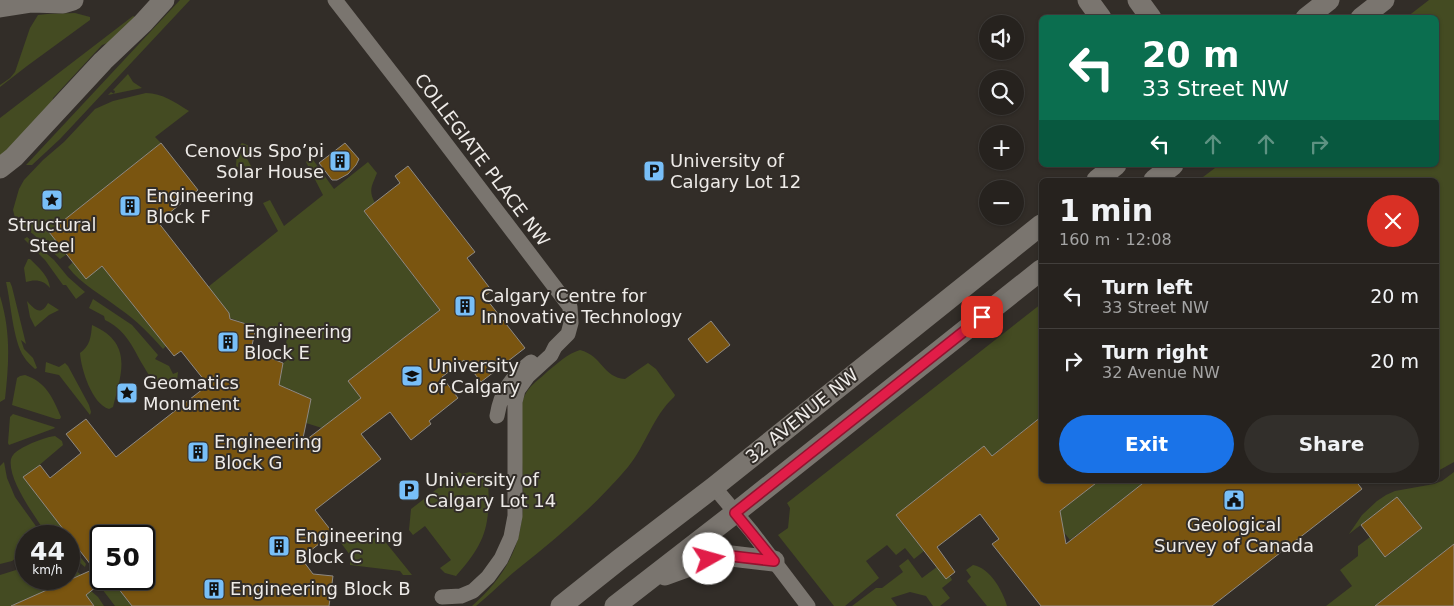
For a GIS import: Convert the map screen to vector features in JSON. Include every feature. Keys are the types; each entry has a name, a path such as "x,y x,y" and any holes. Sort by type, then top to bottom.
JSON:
{"main road":[{"path":"0,6 32,2 63,3 73,0"},
{"path":"0,168 14,157 103,61 164,0"},
{"path":"1088,0 1099,15"},
{"path":"1138,0 1149,15"},
{"path":"1310,15 1329,0"},
{"path":"1366,15 1384,0"},
{"path":"1157,178 1170,167"},
{"name":"32 AVENUE NW","path":"561,606 714,487 1039,227"},
{"name":"32 AVENUE NW","path":"615,606 1039,272"},
{"path":"646,582 709,559 731,556 774,561"}],"street":[{"name":"COLLEGIATE PLACE NW","path":"335,0 570,307 571,323 568,334 555,347 551,355 528,376 516,396 514,413 515,516 511,537 501,559 488,577 473,591 461,596 442,597"},
{"name":"COLLEGIATE PLACE NW","path":"497,416 499,401 509,383 546,349 555,347"},
{"path":"714,487 808,606"}],"green space":[{"path":"180,0 190,0 60,139 32,165 26,165"},
{"path":"1429,0 1454,0 1454,462 1439,470 1439,178 1202,178 1216,167 1439,167 1439,15 1410,15"},
{"path":"75,13 90,17 90,20 0,87 15,72 30,28 38,15"},
{"path":"133,16 135,17 113,41 102,45 53,98 52,103 0,158 0,118"},
{"path":"128,74 133,82 142,88 114,94 115,91 113,90"},
{"path":"146,93 163,97 189,111 155,137 161,143 49,232 67,254 60,259 33,234 16,222 13,210 19,189 24,180 43,160 64,142 95,109 113,101"},
{"path":"242,143 257,150 246,157 256,175 251,178 244,165 239,168 236,166 237,148"},
{"path":"311,157 334,189 368,162 377,173 371,191 375,203 364,211 440,310 348,381 373,413 322,428 306,423 311,399 285,387 279,387 283,363 286,361 284,357 287,337 258,325 256,327 230,318 229,313 208,287 278,231 263,203 270,200 284,226 323,195 306,162"},
{"path":"27,237 54,260 68,277 85,292 76,299 45,260 24,239"},
{"path":"28,259 43,272 50,288 45,283 39,281 26,282 24,268"},
{"path":"73,262 86,278 102,266 166,346 163,349 132,318 92,290 68,267"},
{"path":"6,282 10,282 12,287 26,344 21,340 24,349 33,358 37,368 35,369 24,357 17,341"},
{"path":"0,296 6,322 8,348 5,399 0,402"},
{"path":"93,299 132,325 158,355 155,359 169,366 173,374 178,372 177,381 158,385 155,383 122,333 105,320 104,316 89,308"},
{"path":"27,301 38,310 43,309 48,303 59,310 49,315 35,327 30,317"},
{"path":"1039,306 1039,419 994,454 995,457 896,515 924,551 914,559 905,548 896,555 887,545 866,561 879,578 845,606 834,606 778,535 788,528 790,508 787,503"},
{"path":"92,325 105,332 114,340 119,350 121,370 119,382 113,407 109,409 97,400 88,385 81,360 80,353 89,341"},
{"path":"580,350 594,357 607,371 625,379 648,363 656,369 675,395 660,413 628,467 603,494 482,601 476,606 472,606 502,572 513,552 520,530 523,497 520,417 523,398 531,387 548,371 567,356"},
{"path":"46,362 59,367 65,363 68,366 89,405 90,415 59,375 45,372"},
{"path":"25,375 44,386 52,397 61,417 60,419 12,405 17,378"},
{"path":"13,414 55,428 9,445 10,417"},
{"path":"55,436 62,441 63,445 24,478 60,525 40,525 18,488 11,468 12,456 17,451"},
{"path":"4,462 7,478 15,497 35,525 15,525 15,559 0,564 0,466"},
{"path":"459,472 462,474 470,472 488,477 488,507 485,531 481,541 475,552 456,576 445,573 440,568 451,560 425,526 413,535 409,530 411,509"},
{"path":"1454,472 1454,544 1375,606 1326,606 1352,586 1340,570 1358,556 1358,546 1370,537 1386,557 1422,528 1397,497 1349,534 1362,515 1377,501 1395,491 1442,481"},
{"path":"1096,483 1143,483 1070,540 1055,521 1059,512"},
{"path":"379,534 412,575 403,575 400,571 350,565 350,555 341,543 352,535 356,540 368,542"},
{"path":"80,556 86,564 85,567 80,563"},
{"path":"908,559 922,578 945,561 955,572 950,576 952,580 942,588 950,598 940,606 933,606 926,596 910,592 891,598 897,606 852,606 876,588 882,588 903,572 899,566"},
{"path":"973,565 985,571 995,581 1007,606 987,606 967,581 971,577 966,570"},
{"path":"15,570 15,590 48,590 12,606 0,606 0,575"},
{"path":"103,590 120,590 132,606 115,606"},
{"path":"91,591 104,606 94,606 85,595"}],"building":[{"path":"161,143 198,190 158,222 229,313 230,319 256,327 251,350 283,363 279,385 311,399 302,443 361,398 348,381 440,310 364,211 400,183 395,176 408,166 475,252 467,258 492,291 484,296 525,348 481,382 464,360 442,377 458,398 429,421 431,424 411,440 390,412 361,434 381,459 315,510 333,533 301,558 313,574 333,576 329,606 132,606 120,590 155,590 155,525 90,525 90,564 80,551 80,525 60,525 23,477 40,465 50,478 81,453 66,434 86,419 116,457 208,385 181,351 174,356 102,266 86,279 49,232"},
{"name":"Cenovus Spo’pi Solar House","path":"345,143 359,159 348,174 337,180 332,180 319,163"},
{"path":"711,321 730,345 707,363 688,339"},
{"name":"Geological Survey of Canada","path":"1039,419 1039,483 1096,483 1060,511 1066,544 1143,483 1357,483 1362,489 1212,606 1041,606 992,544 999,539 980,514 937,547 955,572 946,579 896,515 984,446 992,456"},
{"path":"1397,497 1422,528 1385,557 1361,525"},
{"path":"1454,544 1454,606 1375,606"},
{"path":"90,571 90,590 92,590 86,595 94,606 11,606 47,590 80,590 80,575"}],"place":[{"name":"Cenovus Spo’pi Solar House","path":"340,161"},
{"name":"University of Calgary Lot 12","path":"654,171"},
{"name":"Structural Steel","path":"52,200"},
{"name":"Engineering Block F","path":"130,206"},
{"name":"Calgary Centre for Innovative Technology","path":"465,306"},
{"name":"Engineering Block E","path":"228,342"},
{"name":"University of Calgary","path":"412,376"},
{"name":"Geomatics Monument","path":"127,393"},
{"name":"Engineering Block G","path":"198,452"},
{"name":"University of Calgary Lot 14","path":"409,490"},
{"name":"Geological Survey of Canada","path":"1234,500"},
{"name":"Engineering Block C","path":"279,546"},
{"name":"Engineering Block B","path":"214,589"}],"route":[{"path":"709,559 731,556 774,561 735,513 982,317"}]}
